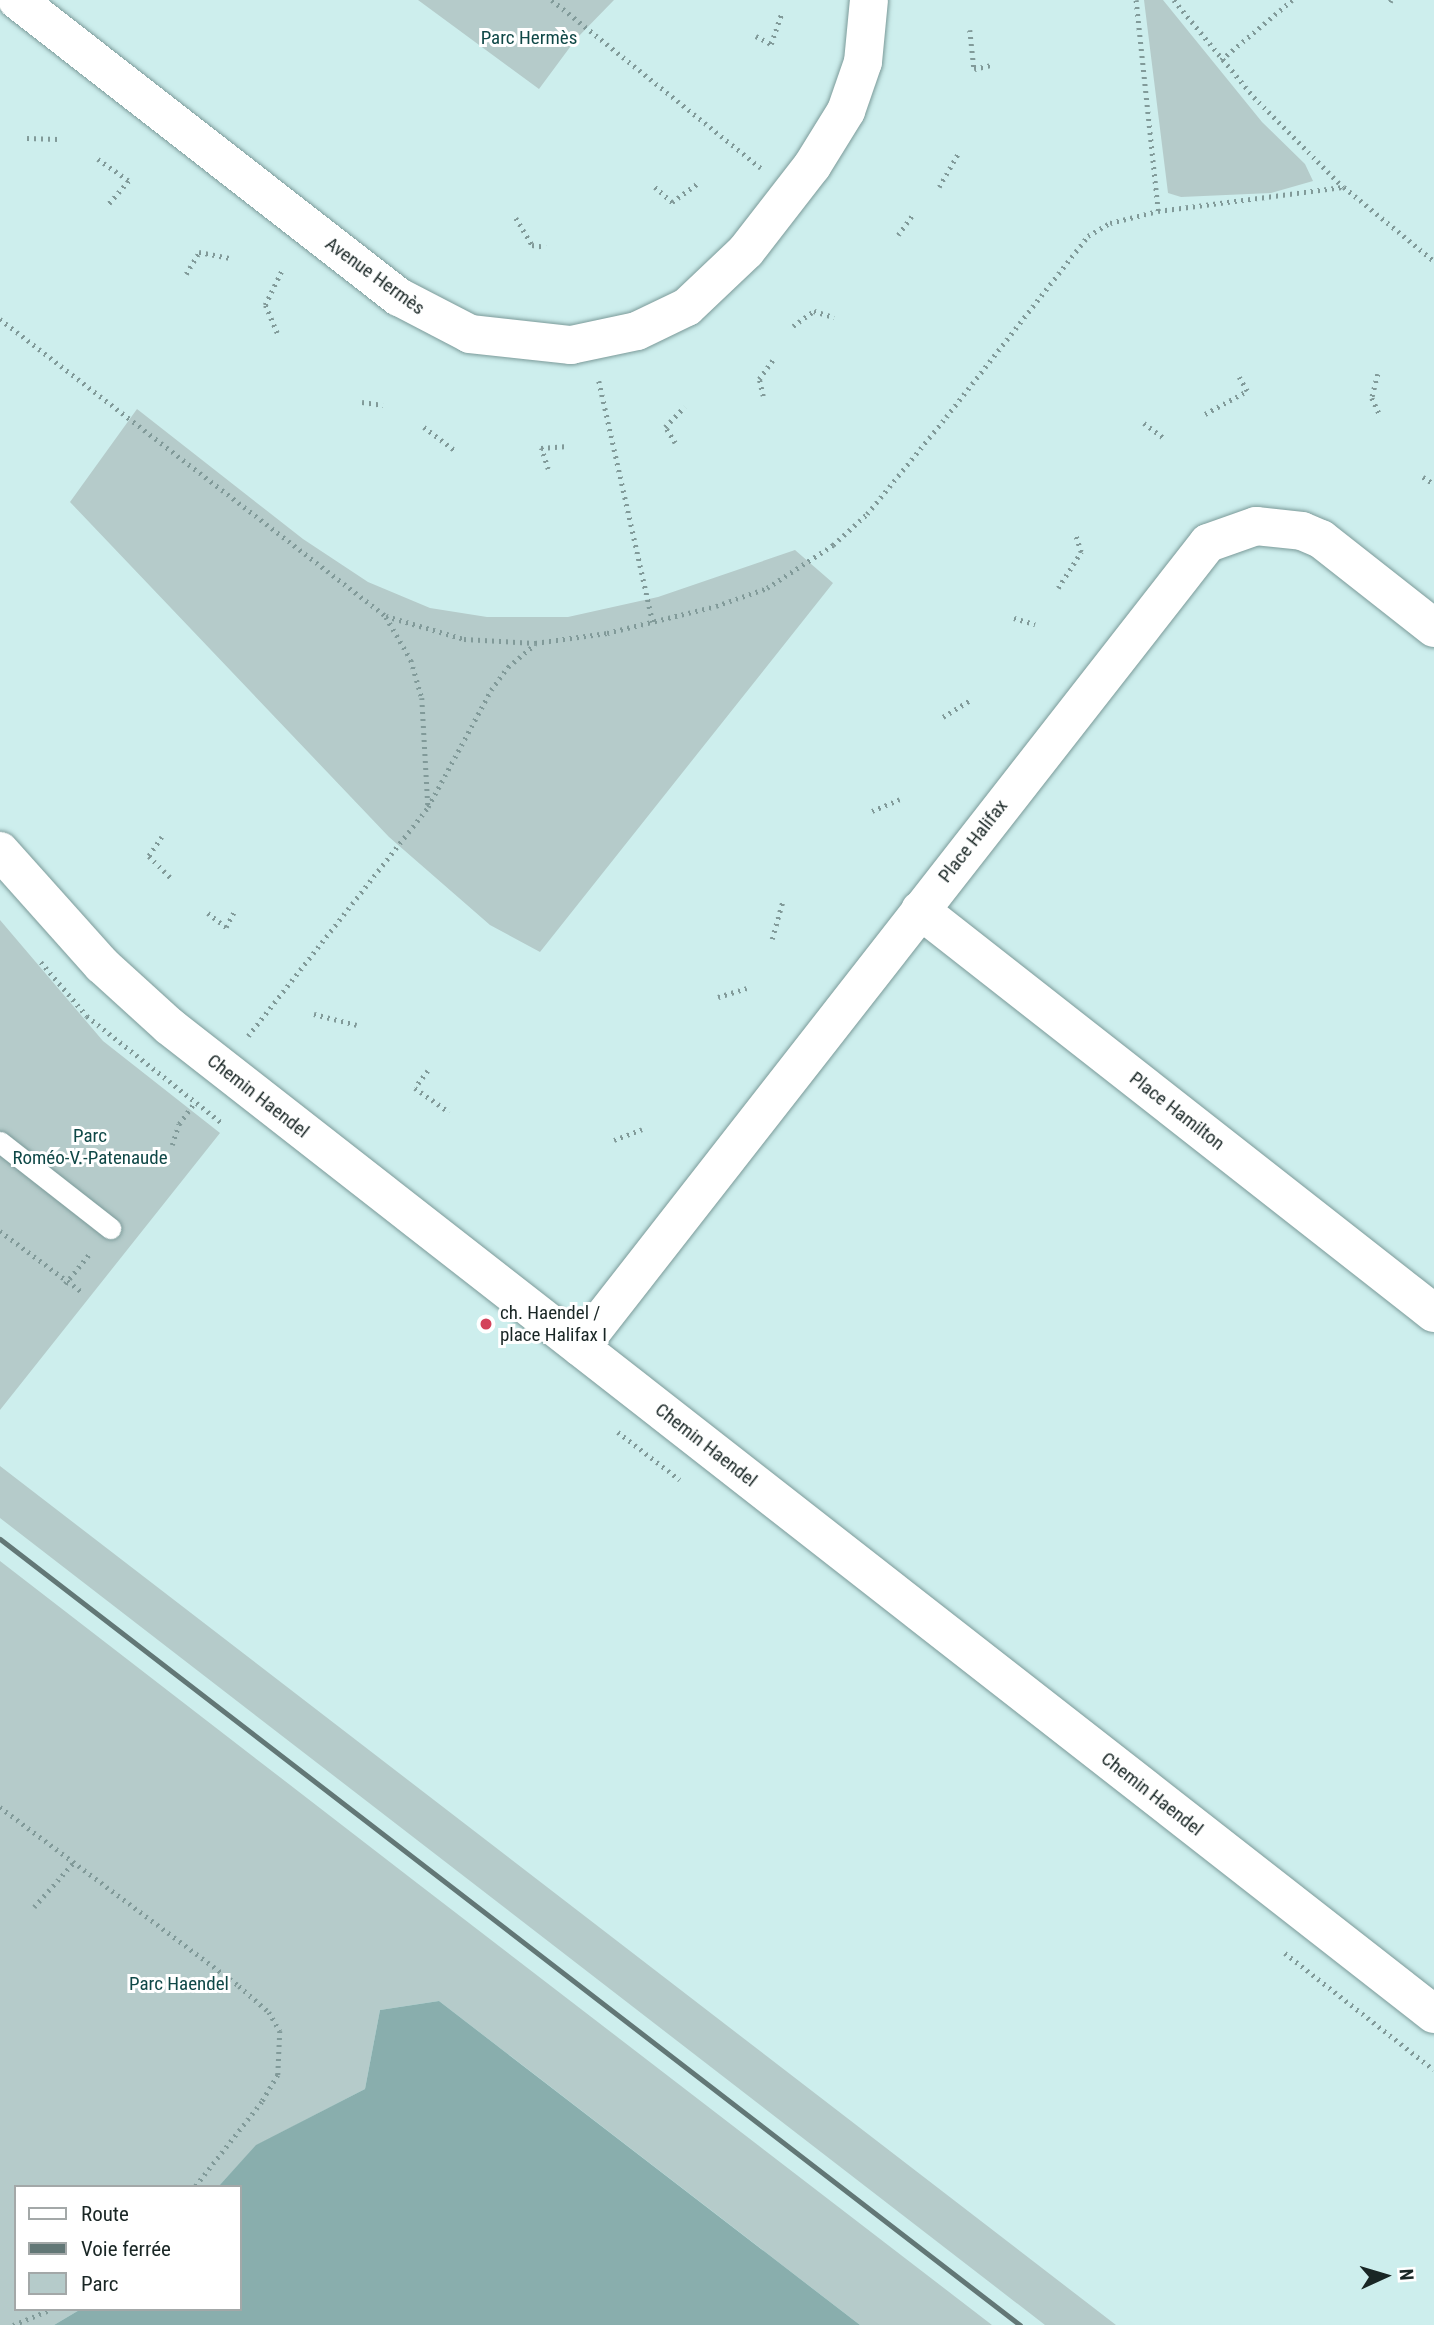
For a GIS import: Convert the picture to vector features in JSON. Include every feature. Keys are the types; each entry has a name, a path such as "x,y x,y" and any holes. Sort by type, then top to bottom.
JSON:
{"street":[{"name":"Avenue Hermès","path":"17,0 399,297 470,334 571,345 638,331 687,307 746,251 806,175 846,111 863,62 869,0"},
{"name":"Place Halifax","path":"580,1347 1208,543 1256,526 1302,531 1321,539 1434,628"},
{"name":"Chemin Haendel","path":"0,851 135,998 1434,2014"},
{"name":"Place Hamilton","path":"920,910 1434,1313"}],"lane":[{"path":"0,1142 110,1228"}],"path":[{"path":"552,0 773,177"},
{"path":"1136,0 1158,211"},
{"path":"1174,0 1221,60 1344,187 1434,261"},
{"path":"1221,60 1292,0"},
{"path":"756,36 771,44 782,12"},
{"path":"970,30 974,69 991,65"},
{"path":"27,138 58,139"},
{"path":"939,187 959,152"},
{"path":"98,159 129,181 107,206"},
{"path":"655,187 672,202 698,183"},
{"path":"0,319 386,617 464,639 535,643 653,622 767,588 834,545 867,514 1088,236 1110,223 1158,211 1344,187"},
{"path":"898,235 913,214"},
{"path":"516,218 533,244 546,247"},
{"path":"186,274 199,252 230,258"},
{"path":"277,333 265,305 283,268"},
{"path":"793,326 814,311 834,317"},
{"path":"763,396 760,379 773,360"},
{"path":"1378,374 1372,398 1380,415"},
{"path":"1205,414 1247,391 1239,377"},
{"path":"598,378 653,622"},
{"path":"362,402 383,405"},
{"path":"675,443 664,427 684,407"},
{"path":"1144,424 1164,438"},
{"path":"424,428 455,450"},
{"path":"548,470 541,448 568,446"},
{"path":"1423,477 1434,484"},
{"path":"1058,588 1082,552 1075,534"},
{"path":"386,617 411,660 422,698 430,773 428,807"},
{"path":"1014,618 1035,624"},
{"path":"242,1044 428,807 491,690 508,667 535,643"},
{"path":"943,718 969,701"},
{"path":"872,811 900,799"},
{"path":"162,837 149,856 172,879"},
{"path":"772,939 783,900"},
{"path":"208,913 226,927 234,912"},
{"path":"718,998 747,988"},
{"path":"314,1014 357,1025"},
{"path":"428,1071 415,1088 449,1112"},
{"path":"172,1144 179,1124 200,1097"},
{"path":"614,1140 642,1129"},
{"path":"0,1231 82,1292"},
{"path":"0,1807 239,1986 269,2012 280,2031 278,2074 262,2102 197,2185"},
{"path":"34,1907 73,1862"},
{"path":"13,2325 47,2311"}],"green space":[{"name":"Parc Hermès","path":"418,0 614,0 576,39 539,89"},
{"path":"1144,0 1163,0 1262,122 1305,164 1313,181 1271,193 1181,197 1168,193"},
{"path":"137,409 303,539 368,582 430,608 487,617 568,617 658,597 795,550 833,583 540,952 490,925 389,837 70,502"},
{"name":"Parc Roméo-V.-Patenaude","path":"0,920 103,1041 220,1133 0,1410"},
{"path":"0,1466 1116,2325 1045,2325 0,1518"},
{"name":"Parc Haendel","path":"0,1561 992,2325 860,2325 439,2001 380,2010 365,2089 257,2145 220,2185 14,2185 14,2311 78,2311 54,2325 0,2325"}],"shaded area":[{"path":"439,2001 860,2325 54,2325 78,2311 242,2311 242,2185 220,2185 256,2145 365,2089 380,2010"}],"railway":[{"path":"0,1539 1020,2325"}],"place":[{"name":"ch. Haendel / place Halifax I","path":"486,1324"}]}
